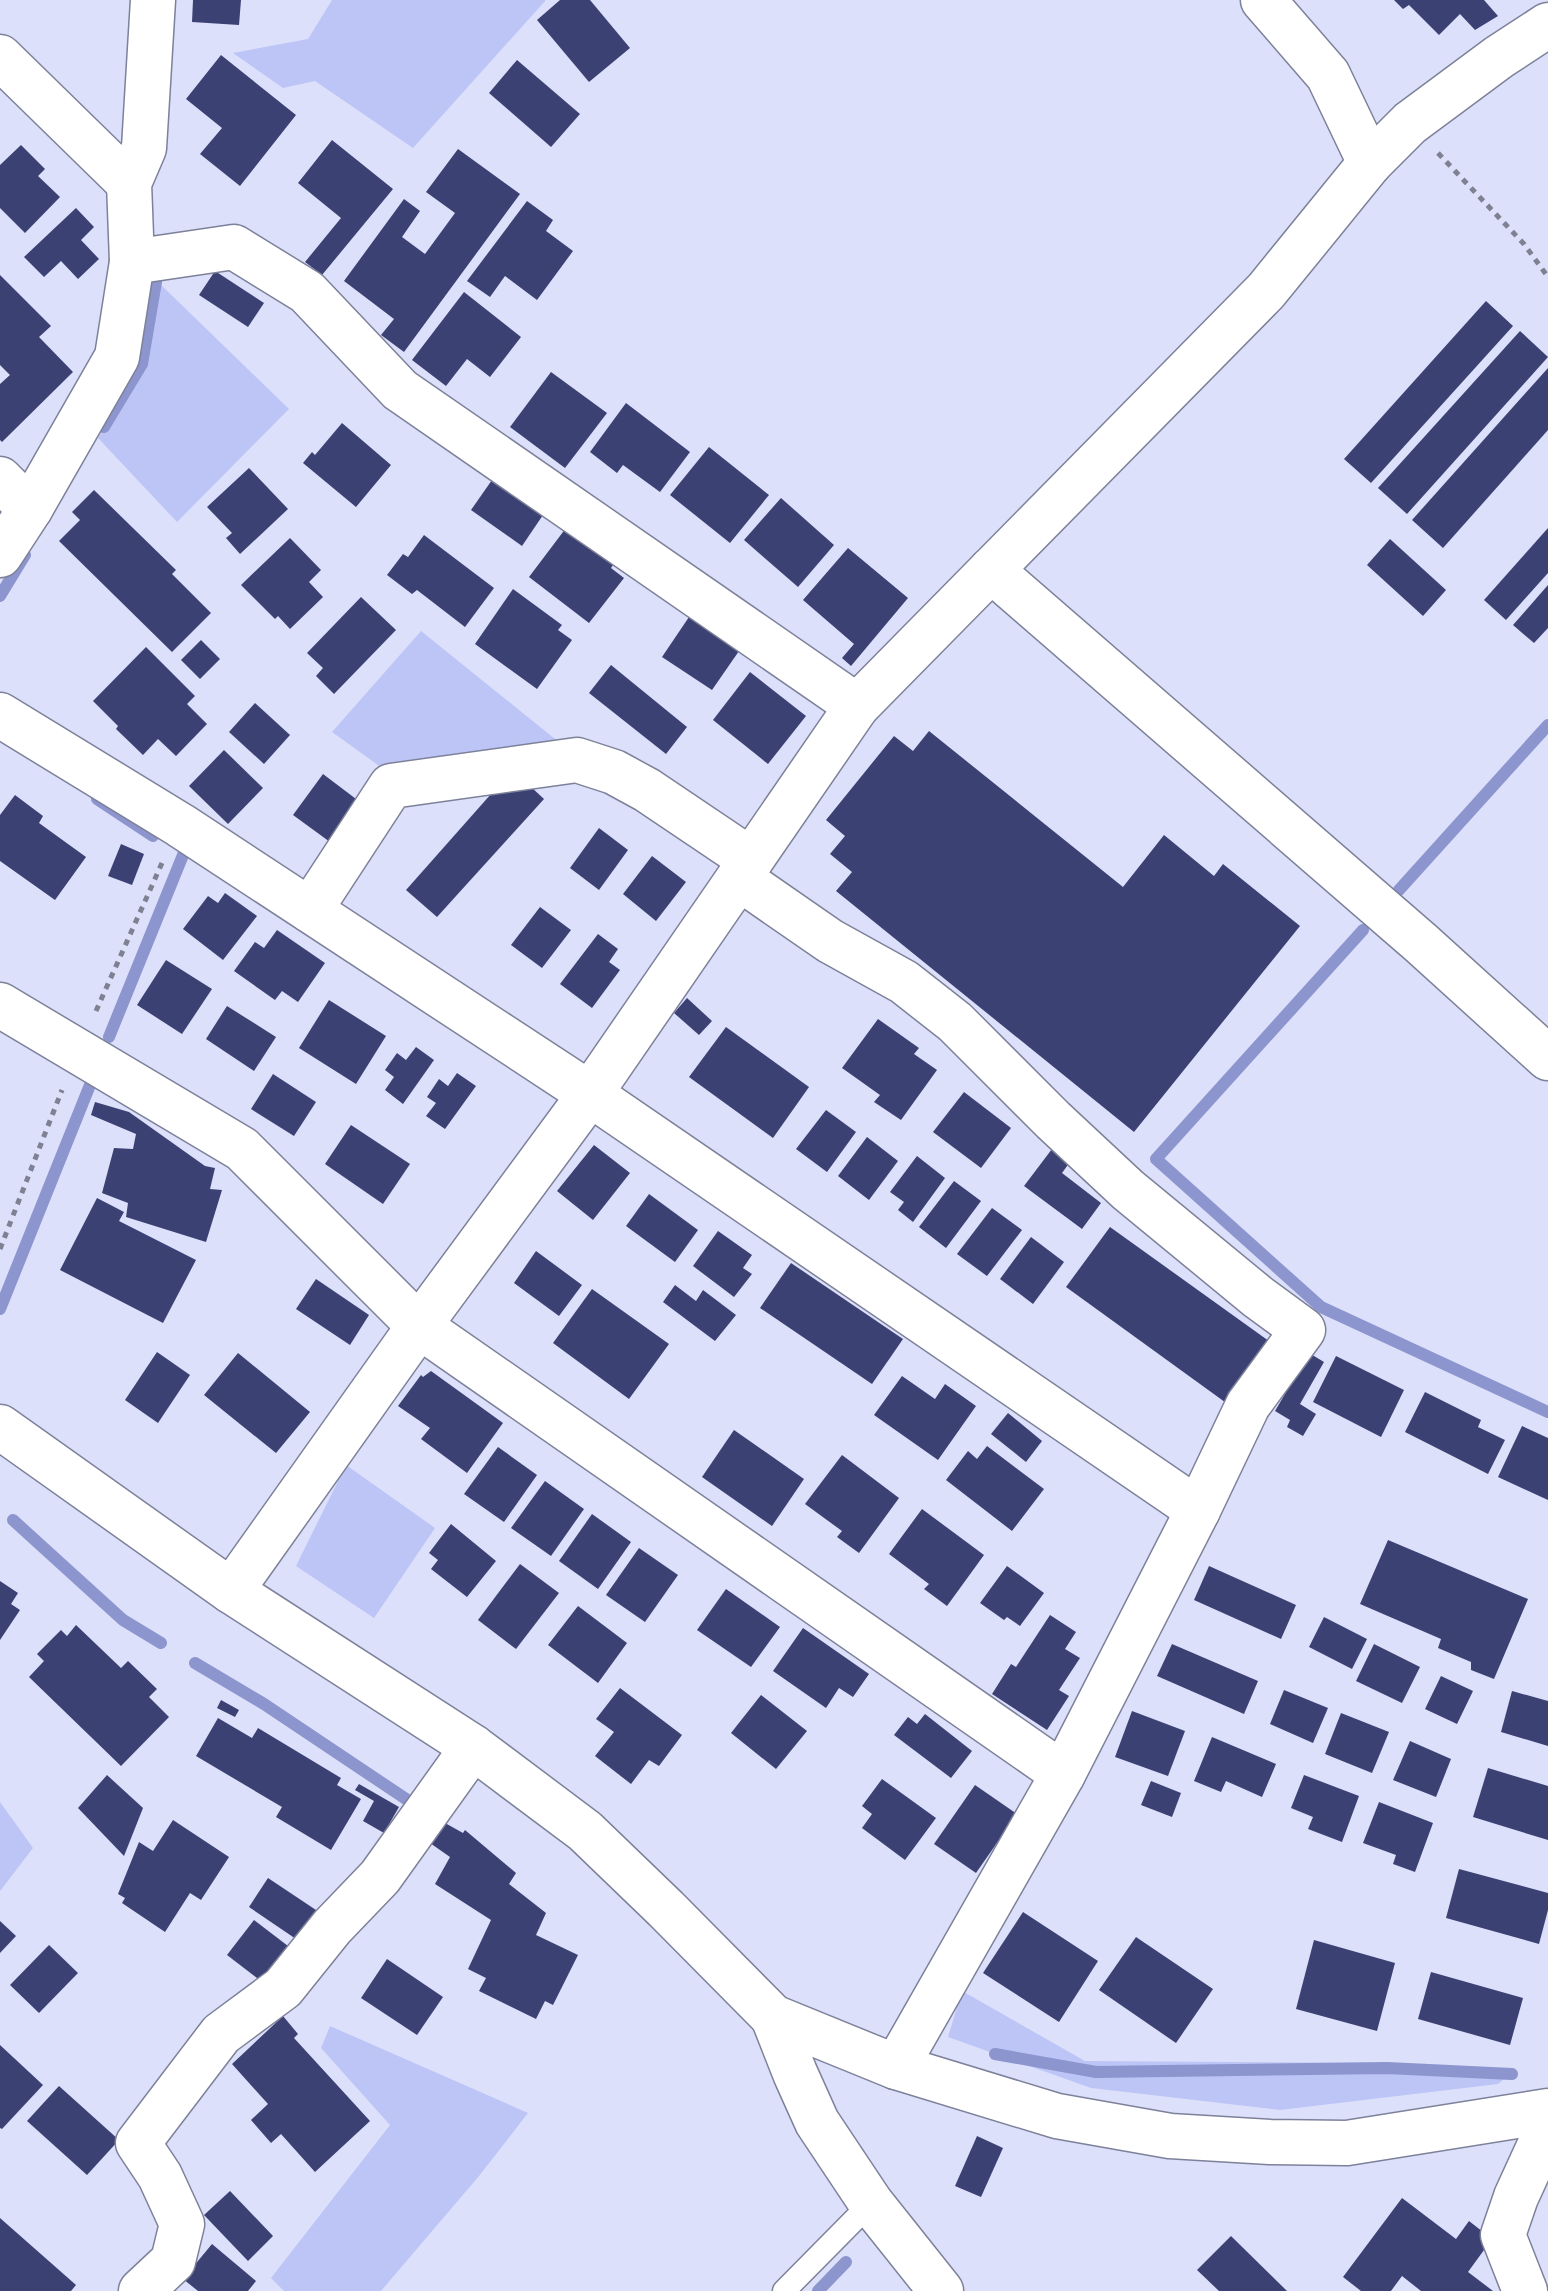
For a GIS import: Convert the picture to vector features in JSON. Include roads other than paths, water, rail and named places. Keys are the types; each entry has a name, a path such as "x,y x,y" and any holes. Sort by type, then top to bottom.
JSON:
{"street":[{"path":"0,555 30,509 117,357 132,262 129,183 144,148 153,0"},
{"path":"1263,0 1328,75 1370,163"},
{"path":"231,1591 419,1326 590,1094 857,706 1266,291 1370,163 1410,123 1548,25"},
{"path":"0,57 129,183"},
{"path":"132,262 234,247 307,292 400,390 857,706"},
{"path":"0,479 30,509"},
{"path":"991,570 1409,933 1548,1058"},
{"path":"0,715 180,825 590,1094 1198,1510"},
{"path":"310,910 391,786 577,760 614,772 647,790 830,941 904,982 955,1022 1128,1190 1303,1330 1248,1405 1063,1774 896,2067"},
{"path":"0,1005 242,1149 419,1326 1063,1774"},
{"path":"0,1427 231,1591 473,1747 585,1831 773,2017 817,2122 871,2203 941,2291"},
{"path":"141,2291 173,2261 182,2224 160,2176 138,2143 221,2034 283,1988 332,1927 380,1877 473,1747"},
{"path":"773,2017 896,2067 1057,2116 1170,2136 1347,2143 1548,2111"},
{"path":"1525,2291 1503,2235 1516,2197 1548,2127"}],"lane":[{"path":"784,2291 871,2203"}],"waterway":[{"path":"104,427 142,364 156,282"},
{"path":"0,596 25,555"},
{"path":"1399,890 1548,725"},
{"path":"97,799 153,836"},
{"path":"109,1037 183,855"},
{"path":"1363,930 1156,1159 1321,1307 1548,1412"},
{"path":"0,1309 90,1085"},
{"path":"13,1520 123,1620 161,1643"},
{"path":"195,1663 264,1704 406,1799"},
{"path":"995,2054 1096,2072 1387,2068 1512,2074"},
{"path":"818,2291 846,2262"}]}
